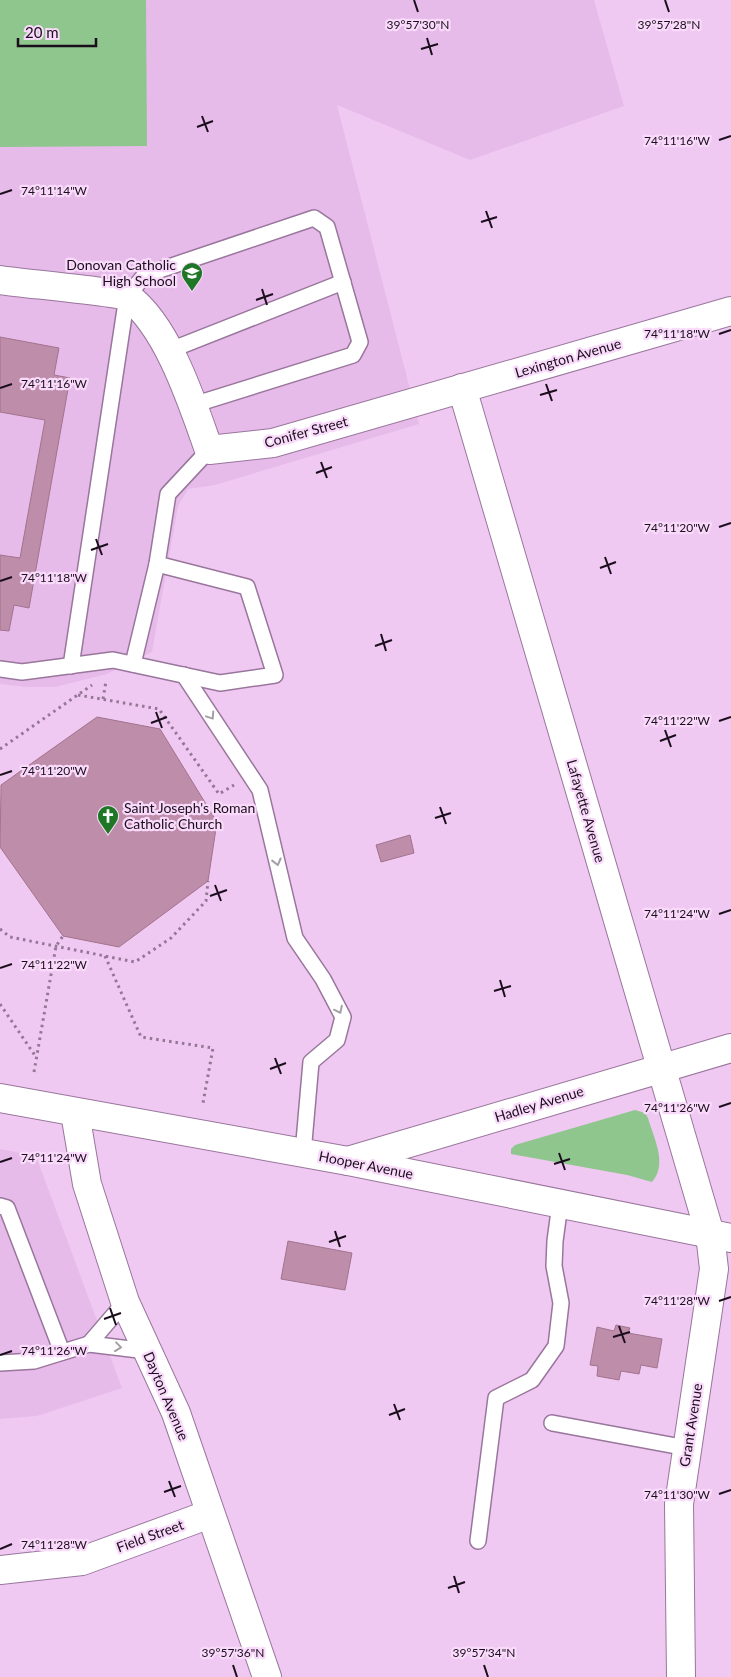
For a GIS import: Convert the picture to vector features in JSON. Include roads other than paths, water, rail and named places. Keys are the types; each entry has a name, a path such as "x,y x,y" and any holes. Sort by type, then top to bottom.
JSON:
{"street":[{"path":"0,280 127,296 151,321 184,378 209,450"},
{"name":"Lexington Avenue","path":"462,388 731,311"},
{"name":"Conifer Street","path":"209,450 273,443 462,388"},
{"name":"Lafayette Avenue","path":"462,388 662,1068 721,1236"},
{"name":"Hadley Avenue","path":"348,1161 731,1048"},
{"name":"Hooper Avenue","path":"0,1098 74,1113 348,1161 721,1236"},
{"name":"Dayton Avenue","path":"74,1113 87,1184 125,1302 176,1413 267,1677"},
{"name":"Grant Avenue","path":"681,1677 679,1504 714,1269 721,1236"},
{"name":"Field Street","path":"0,1570 82,1561 210,1514"}],"lane":[{"path":"71,666 127,296 146,275 314,218 327,227 360,342 353,356 193,405"},
{"path":"168,351 343,282"},
{"path":"133,664 157,564 168,494 209,450"},
{"path":"0,669 22,672 113,660 220,683 275,675 247,587 157,564"},
{"path":"184,675 260,790 296,938 323,979 343,1017 337,1040 311,1062 304,1153"},
{"path":"478,1541 496,1398 532,1380 556,1346 561,1303 554,1257 560,1204"},
{"path":"0,1206 8,1208 62,1352"},
{"path":"89,1344 125,1302"},
{"path":"0,1363 34,1361 89,1344 147,1351"},
{"path":"552,1423 687,1448"}],"place":[{"name":"Donovan Catholic High School","path":"192,292"},
{"name":"Saint Joseph's Roman Catholic Church","path":"108,835"}]}
